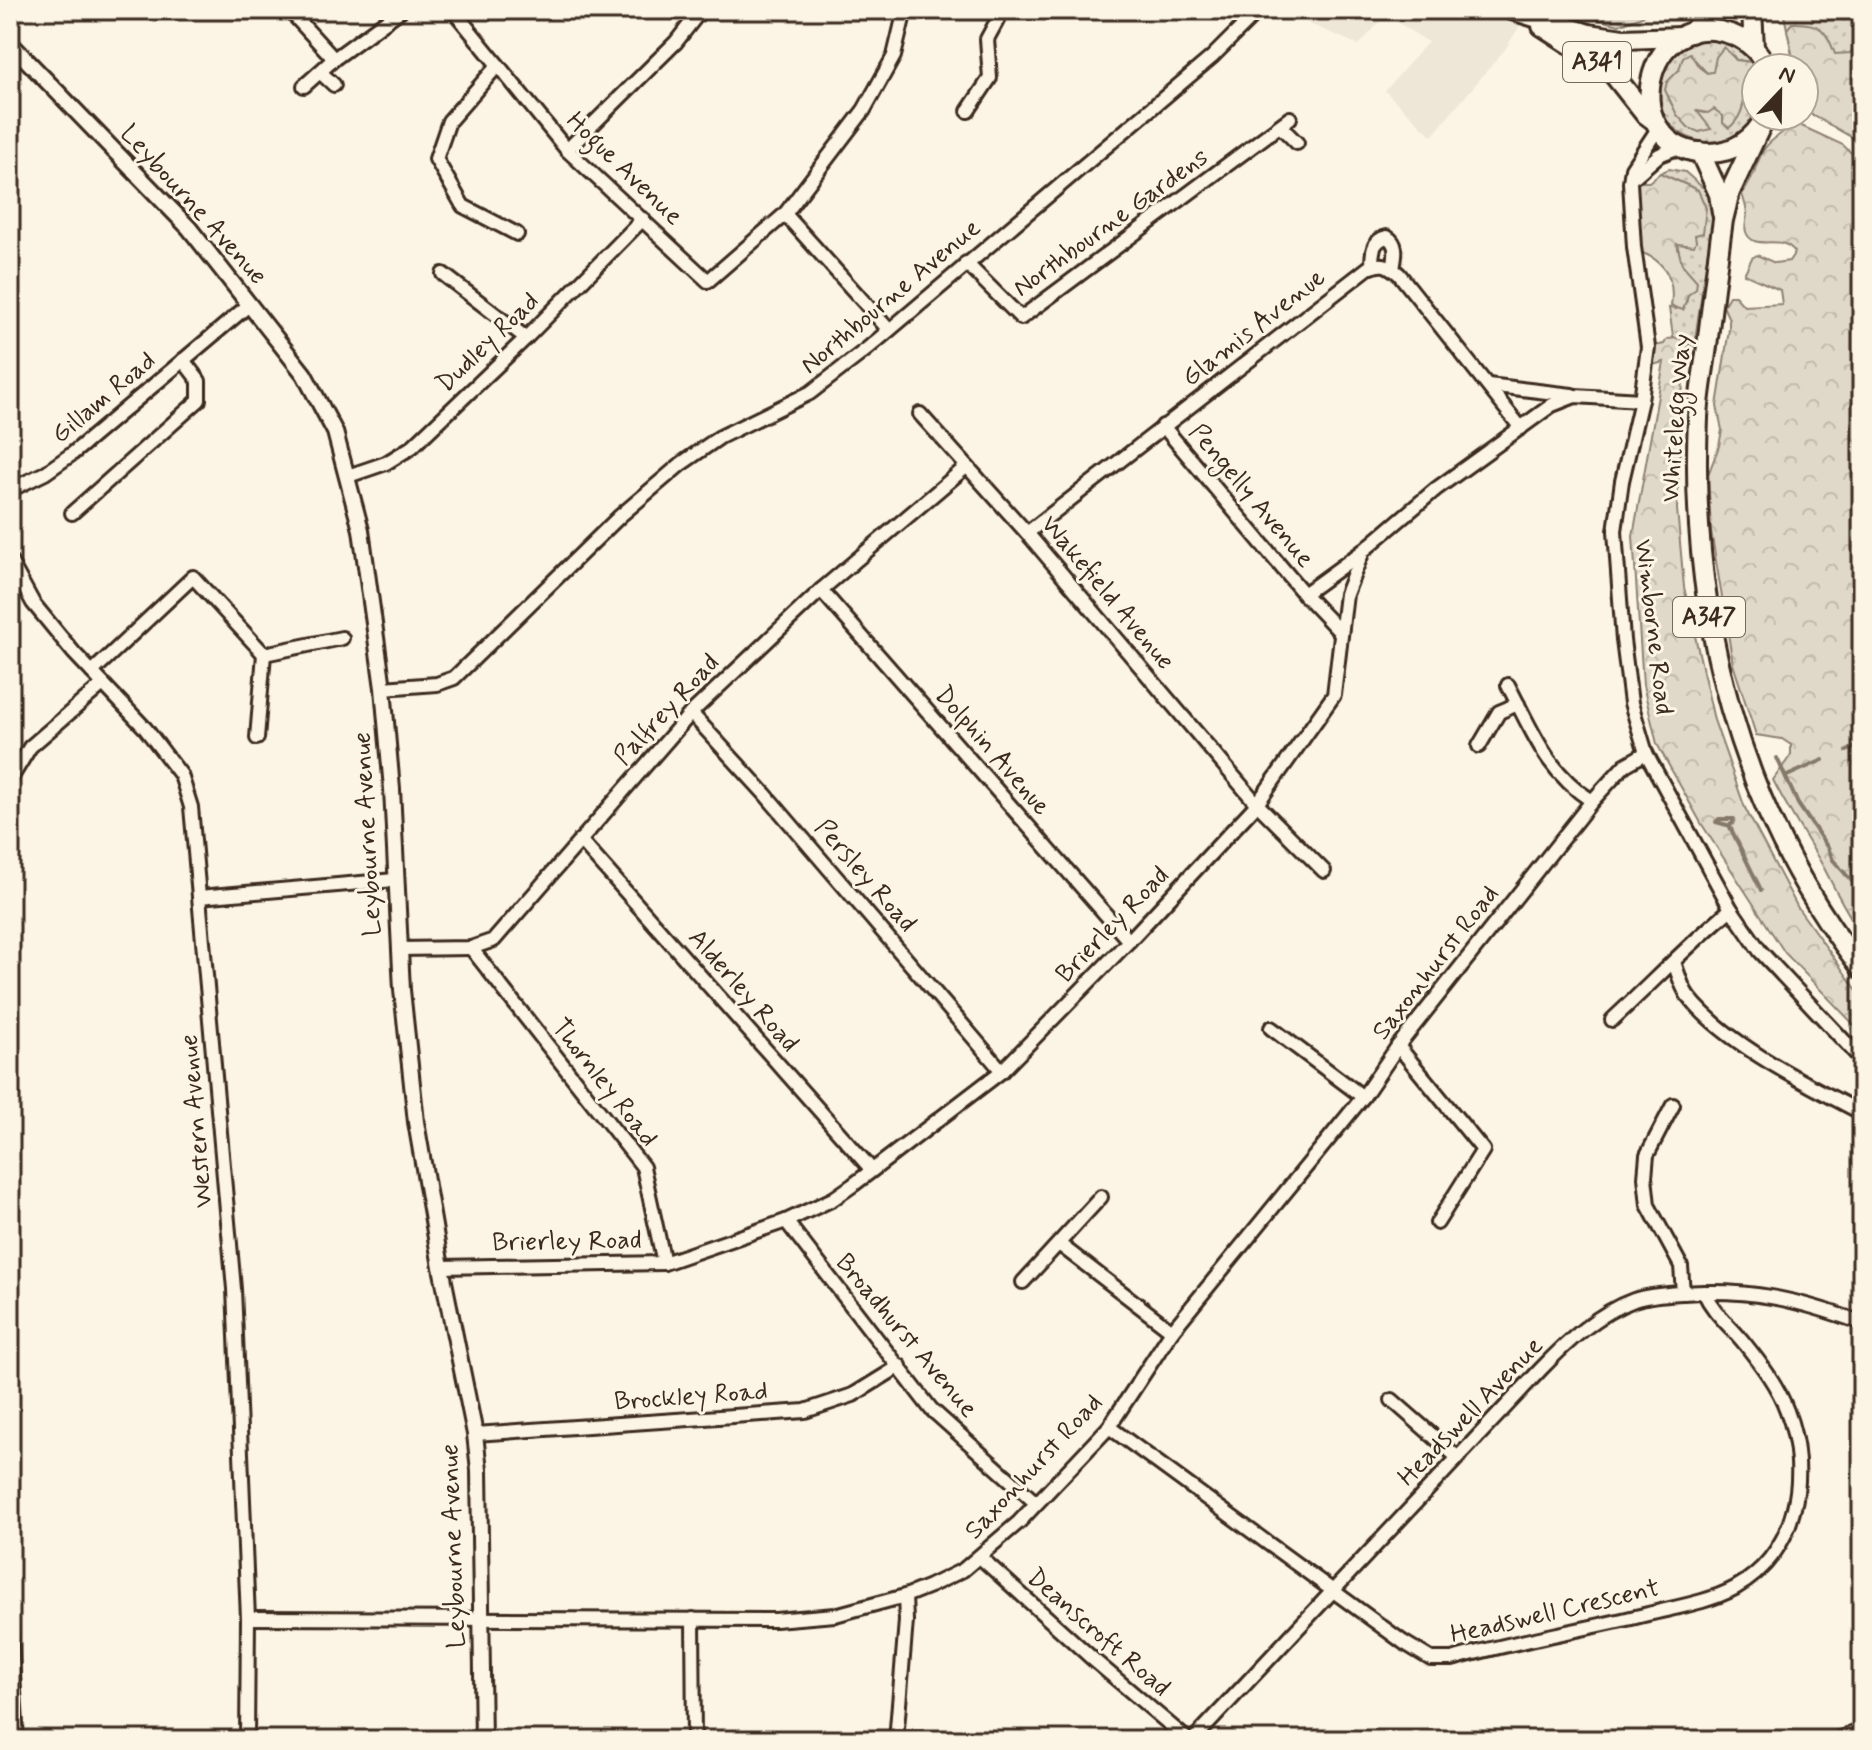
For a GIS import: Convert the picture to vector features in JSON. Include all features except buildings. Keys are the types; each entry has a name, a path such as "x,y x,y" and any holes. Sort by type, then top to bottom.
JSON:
{"main road":[{"path":"1711,10 1660,55 1649,81 1648,95 1658,124 1691,149 1717,153 1733,149 1755,132"},
{"path":"1752,10 1754,48"},
{"name":"A341","path":"1519,13 1589,34 1623,39 1686,35"},
{"name":"A341","path":"1519,13 1610,70 1644,113 1658,124"},
{"path":"1686,35 1708,30 1725,31 1741,38 1757,52"},
{"name":"Whitelegg Way","path":"1758,132 1730,192 1723,220 1698,413 1697,514 1703,589 1734,724 1769,815 1813,896 1862,969"},
{"name":"Whitelegg Way","path":"1691,149 1719,194 1723,220"}],"street":[{"path":"289,10 334,59"},
{"path":"304,86 334,59 401,10"},
{"name":"Hogue Avenue","path":"453,10 567,150 708,281 785,214"},
{"path":"567,150 676,42 701,10"},
{"path":"889,330 785,214 864,110 894,56 905,10"},
{"path":"968,111 990,78 987,39 999,17 998,10"},
{"name":"Northbourne Avenue","path":"383,688 437,684 454,678 620,516 681,464 720,437 810,393 1212,57 1250,19 1254,10"},
{"name":"Leybourne Avenue","path":"10,43 189,228 250,304 316,393 335,432 348,476 368,570 383,688 392,789 399,949 416,1122 475,1434 481,1498 483,1740"},
{"path":"498,65 449,121 436,159 463,206 517,234"},
{"path":"320,72 334,85"},
{"name":"Northbourne Gardens","path":"966,263 1021,318 1285,122 1297,143"},
{"name":"Wimborne Road","path":"1658,124 1632,168 1630,182 1634,247 1648,347 1641,400 1622,481 1615,531 1631,703 1646,753 1731,909 1760,951 1862,1060"},
{"path":"1630,182 1644,165 1659,155 1691,149"},
{"name":"Dudley Road","path":"348,476 401,456 526,338 643,219"},
{"path":"1393,269 1396,248 1387,237 1375,244 1372,267 1379,263 1393,269 1521,428"},
{"name":"Glamis Avenue","path":"1027,533 1372,267"},
{"path":"443,274 526,338"},
{"name":"Gillam Road","path":"10,490 45,473 72,454 250,304"},
{"name":"Gillam Road","path":"72,513 199,400 199,381 183,360"},
{"path":"1488,385 1575,396 1641,400"},
{"name":"Brierley Road","path":"441,1267 664,1263 786,1221 833,1199 1002,1071 1257,804 1334,695 1346,594 1363,551 1436,489 1552,405 1575,396"},
{"name":"Wakefield Avenue","path":"920,414 1027,533 1257,804 1324,871"},
{"name":"Pengelly Avenue","path":"1163,426 1304,594 1341,633"},
{"name":"Palfrey Road","path":"471,948 494,940 691,713 821,590 966,467"},
{"name":"Pengelly Avenue","path":"1304,594 1363,551"},
{"name":"Western Avenue","path":"10,561 33,603 145,728 181,775 191,807 234,1289 248,1618 247,1740"},
{"path":"92,672 193,577 264,654 257,738"},
{"name":"Dolphin Avenue","path":"821,590 1129,941"},
{"path":"264,654 342,638"},
{"path":"10,780 30,747 103,684"},
{"path":"1508,685 1551,766 1570,786 1592,801"},
{"path":"1479,746 1499,712 1518,704"},
{"name":"Persley Road","path":"691,713 765,794 1002,1071"},
{"name":"Saxonhurst Road","path":"248,1618 810,1618 835,1615 905,1596 945,1580 980,1557 1109,1427 1172,1331 1363,1097 1398,1046 1592,801 1625,765 1646,753"},
{"name":"Alderley Road","path":"580,840 872,1170"},
{"path":"199,897 395,880"},
{"path":"1612,1020 1674,962 1682,950 1731,909"},
{"path":"399,949 471,948"},
{"name":"Thornley Road","path":"471,948 643,1167 664,1263"},
{"path":"1674,962 1686,993 1736,1039 1804,1082 1862,1113"},
{"path":"1271,1028 1363,1097"},
{"path":"1398,1046 1483,1150 1437,1223"},
{"path":"1673,1105 1647,1155 1645,1177 1648,1205 1681,1266 1683,1293"},
{"path":"1023,1282 1101,1197"},
{"name":"Broadhurst Avenue","path":"786,1221 931,1409 1036,1503"},
{"path":"1059,1244 1172,1331"},
{"name":"Headswell Crescent","path":"1109,1427 1403,1642 1422,1655 1441,1661 1722,1595 1748,1580 1766,1561 1789,1526 1798,1498 1798,1456 1792,1426 1780,1394 1745,1343 1709,1304 1704,1292"},
{"name":"Headswell Avenue","path":"1191,1740 1335,1591 1562,1347 1602,1317 1636,1299 1683,1293 1749,1292 1826,1310 1862,1323"},
{"name":"Brockley Road","path":"475,1434 805,1411 853,1395 900,1366"},
{"path":"1392,1400 1457,1457"},
{"name":"Deanscroft Road","path":"980,1557 1095,1661 1191,1740"},
{"path":"896,1740 906,1621 905,1596"},
{"path":"693,1619 694,1740"},
{"path":"10,1626 17,1740"},
{"path":"1835,1740 1862,1730"}],"shaded area":[{"path":"1277,10 1512,10 1526,16 1506,48 1432,136 1385,91 1428,42 1386,15 1359,45"}],"green space":[{"path":"1563,10 1657,10 1619,25"},
{"path":"1783,10 1862,10 1862,143 1820,119 1820,52 1792,52"},
{"path":"1792,23 1816,26 1829,39 1835,54 1850,53 1862,37 1862,143 1820,119 1820,52 1792,52 1787,29"},
{"path":"1718,41 1741,52 1740,61 1733,55 1714,72 1707,73 1695,60 1674,76 1667,91 1673,107 1689,128 1700,118 1696,111 1705,113 1714,108 1724,116 1740,106 1740,132 1720,141 1703,141 1673,127 1657,99 1657,83 1665,66 1677,52 1692,43"},
{"path":"1724,47 1740,61 1740,113 1729,128 1723,123 1723,116 1714,109 1708,113 1697,111 1711,129 1699,132 1689,128 1677,115 1665,90 1667,82 1679,70 1683,57 1690,53 1707,73 1713,72 1716,57"},
{"path":"1782,132 1815,132 1843,145 1862,163 1862,934 1773,780 1791,755 1791,745 1782,739 1756,735 1733,664 1711,531 1708,475 1722,430 1717,406 1729,329 1729,319 1723,306 1729,296 1735,296 1744,306 1782,304 1780,290 1744,274 1752,258 1757,255 1775,263 1789,261 1795,252 1783,243 1755,241 1745,230 1747,213 1742,194 1771,141"},
{"path":"1669,169 1685,172 1702,187 1708,186 1714,212 1694,346 1673,337 1669,308 1676,309 1686,304 1688,295 1677,244 1687,243 1699,232 1698,190 1660,173"},
{"path":"1660,173 1698,190 1706,208 1703,233 1695,235 1694,246 1677,244 1682,264 1697,281 1696,289 1688,295 1683,310 1671,306 1672,288 1662,266 1640,252 1637,200 1631,195 1637,182 1649,182"},
{"path":"1679,338 1688,345 1683,380 1677,509 1684,587 1714,720 1745,808 1798,908 1862,997 1862,1033 1785,953 1701,823 1657,744 1643,685 1633,536 1664,362 1653,365 1650,362 1654,346 1664,344 1667,339"}],"waterway":[{"path":"1847,751 1862,744"},
{"path":"1777,758 1798,804 1833,860 1859,889"},
{"path":"1787,776 1823,760"},
{"path":"1727,825 1716,822 1719,819 1734,819 1729,825 1761,890"},
{"path":"1862,887 1859,889 1862,892"}]}
